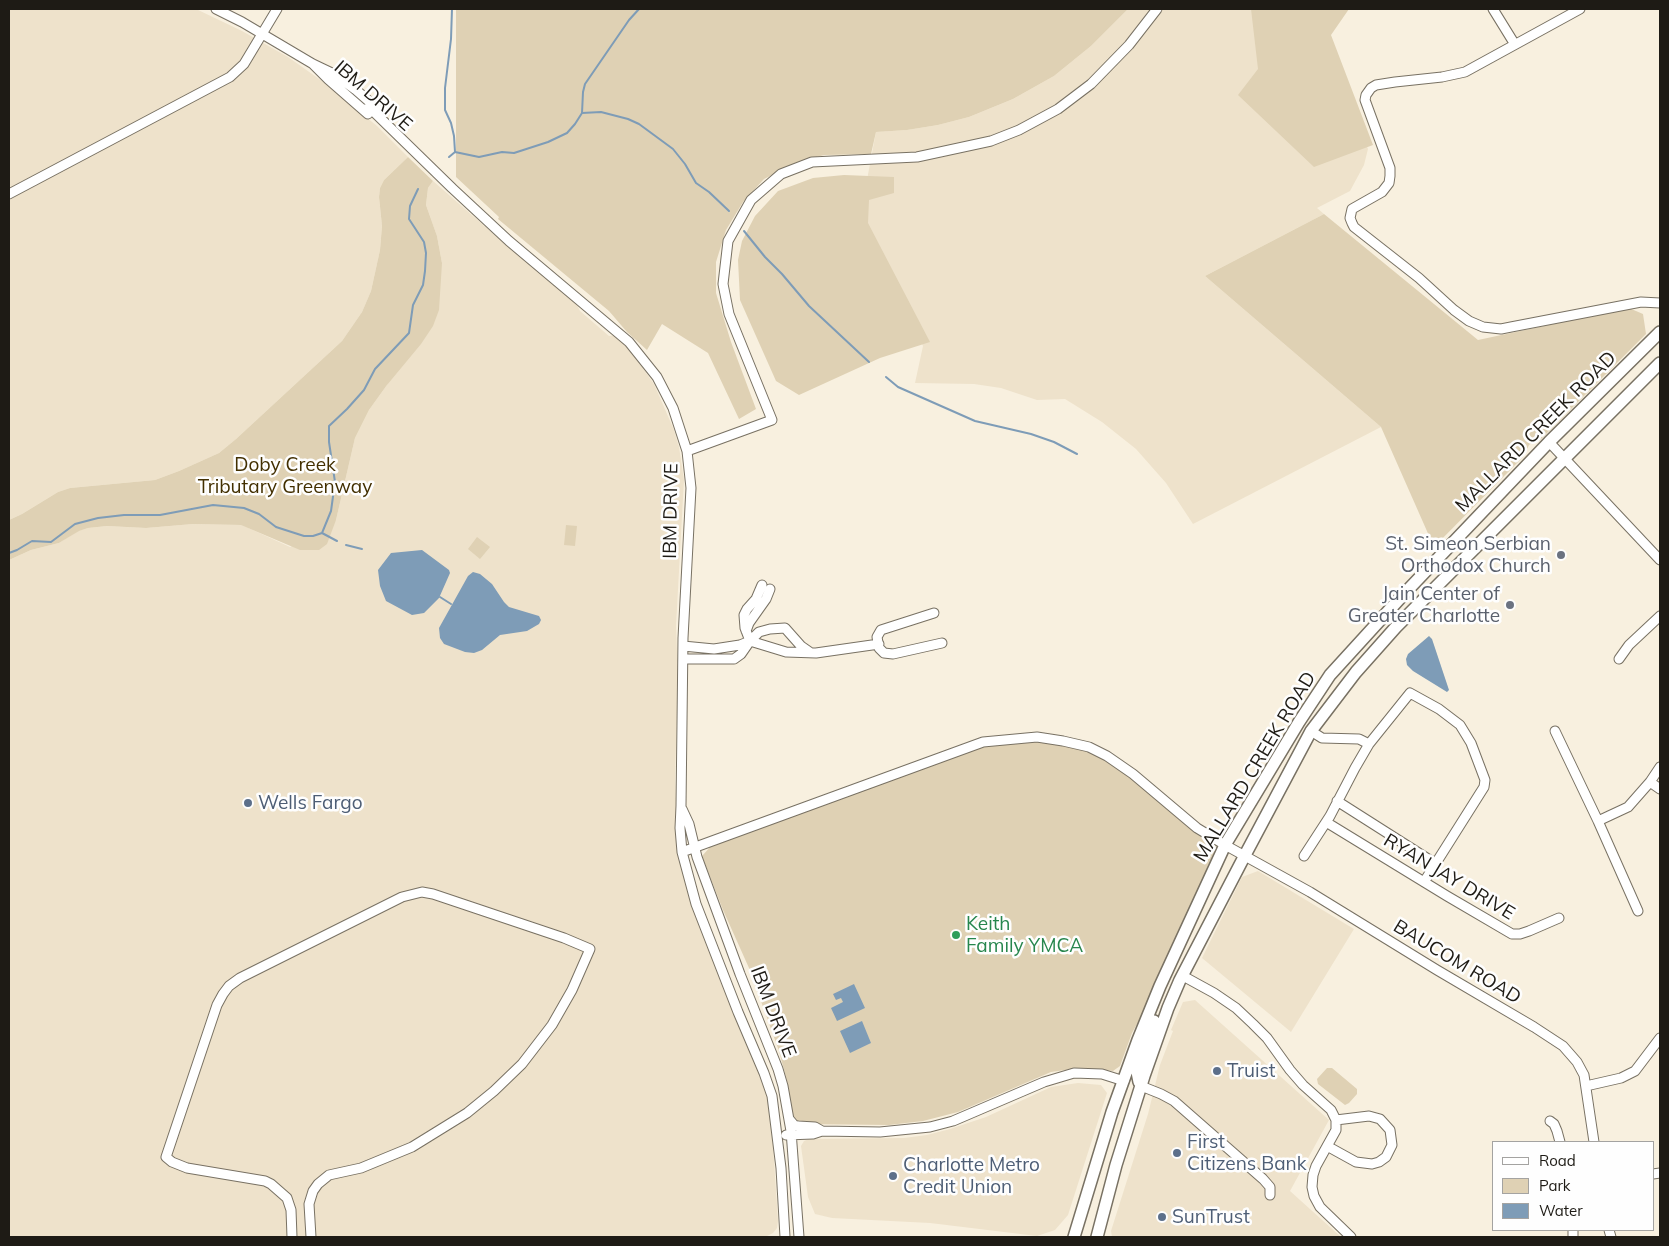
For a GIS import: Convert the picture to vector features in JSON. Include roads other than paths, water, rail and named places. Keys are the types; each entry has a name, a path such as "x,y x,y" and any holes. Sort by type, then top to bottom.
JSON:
{"main road":[{"name":"MALLARD CREEK ROAD","path":"1074,1237 1104,1135 1138,1040 1164,978 1225,845 1299,722 1330,675 1403,595 1548,442 1660,332"},
{"name":"MALLARD CREEK ROAD","path":"1098,1237 1116,1165 1168,1008 1244,857 1311,732 1356,672 1396,627 1660,363"},
{"path":"1141,1086 1137,1078 1138,1072 1150,1031 1167,988 1164,978"}],"street":[{"name":"IBM DRIVE","path":"216,9 334,74 356,90 400,130 413,150 509,241 629,342 651,369 673,408 687,451 691,496 683,646 680,828 682,852 696,904 772,1096 778,1135 785,1237"},
{"path":"9,194 230,77 244,64 277,9"},
{"path":"687,451 772,420 729,314 723,284 728,241 751,200 781,174 812,162 917,157 991,141 1019,130 1058,109 1091,84 1129,45 1157,9"},
{"path":"1493,9 1514,43"},
{"path":"1580,9 1460,73 1376,85 1368,91 1365,100 1368,112 1390,168 1390,176 1389,183 1382,192 1352,209 1350,218 1354,227 1420,278 1454,310 1469,321 1483,327 1506,328 1641,302 1660,303"},
{"name":"IBM DRIVE","path":"313,64 400,143 413,150"},
{"path":"1548,442 1660,560"},
{"path":"750,641 746,631 744,615 762,585"},
{"path":"746,631 770,589"},
{"path":"753,601 760,608"},
{"path":"934,613 886,627 878,634 879,648 884,653 892,654 942,644"},
{"path":"1619,659 1629,644 1660,616"},
{"path":"684,659 734,659 741,654 759,632 786,628 800,646 811,654"},
{"path":"683,646 714,649 750,641 786,652 811,654 879,644"},
{"path":"1304,856 1326,822 1369,744 1410,693 1453,718 1465,731 1485,780 1484,786 1424,882"},
{"path":"1555,731 1598,821 1638,912"},
{"path":"1311,732 1322,738 1359,739 1369,744"},
{"name":"BAUCOM ROAD","path":"682,852 983,742 1037,737 1089,747 1108,756 1133,774 1197,828 1244,857 1310,892 1534,1027 1568,1051 1581,1067 1586,1086 1594,1141"},
{"path":"1598,821 1628,807 1650,782 1660,767"},
{"path":"1650,782 1660,789"},
{"path":"1338,801 1436,864"},
{"name":"IBM DRIVE","path":"681,806 740,974 778,1069 789,1119 799,1237"},
{"name":"RYAN JAY DRIVE","path":"1326,822 1512,934 1530,931 1559,918"},
{"path":"292,1237 291,1214 287,1198 271,1184 260,1180 187,1168 170,1161 166,1157 214,1014 225,990 240,978 409,894 427,892 564,938 590,949 578,979 560,1013 522,1064 504,1083 476,1107 412,1147 361,1168 329,1175 322,1180 313,1192 310,1200 311,1237"},
{"path":"1183,976 1236,1008 1267,1038 1290,1070 1303,1084 1331,1110 1336,1120 1336,1130 1313,1175 1312,1187 1320,1207 1351,1237"},
{"path":"1586,1086 1621,1078 1635,1071 1660,1038"},
{"path":"778,1135 813,1134 822,1131 880,1132 930,1127 958,1119 1044,1082 1074,1073 1102,1074 1124,1081"},
{"path":"1141,1086 1174,1101 1263,1179 1270,1187 1270,1194"},
{"path":"1328,1146 1356,1162 1372,1164 1386,1157 1392,1145 1390,1130 1380,1119 1369,1116 1336,1120"},
{"path":"789,1119 798,1126 815,1127 822,1131"},
{"path":"1550,1121 1557,1131 1560,1141"}],"water":[{"path":"422,550 449,570 450,573 439,598 424,613 412,615 386,601 380,586 378,570 391,553"},
{"path":"473,572 480,574 492,584 509,607 539,616 541,620 539,624 527,631 500,635 482,650 474,653 465,652 444,644 440,638 439,628 468,576"},
{"path":"1429,636 1432,639 1449,690 1447,692 1413,671 1407,665 1406,659 1408,654"},
{"path":"854,984 865,1008 837,1021 831,1008 843,1002 841,998 836,1000 833,994"},
{"path":"862,1021 871,1043 850,1053 840,1031"}],"waterway":[{"path":"452,9 451,39 445,88 445,110 451,123 455,152"},
{"path":"455,152 479,157 502,152 514,153 548,142 567,133 582,113 585,84 629,20 639,9"},
{"path":"582,113 601,112 639,124 673,149 685,164 696,183 709,192 729,211"},
{"path":"449,157 455,152"},
{"path":"9,553 32,541 51,542 75,524 98,518 124,515 160,515 213,505 244,508 259,514 276,527 304,536 322,533 331,511 335,482 329,442 329,426 364,390 375,369 409,333 413,305 423,285 426,253 424,242 409,219 410,206 418,189"},
{"path":"744,231 809,306 869,362"},
{"path":"886,377 898,387 975,421 1031,434 1054,442 1077,454"},
{"path":"322,533 337,541"},
{"path":"346,545 362,549"},
{"path":"440,597 451,604"}],"place":[{"name":"St. Simeon Serbian Orthodox Church","path":"1561,555"},
{"name":"Jain Center of Greater Charlotte","path":"1510,605"},
{"name":"Wells Fargo","path":"248,803"},
{"name":"Keith Family YMCA","path":"956,935"},
{"name":"Truist","path":"1217,1071"},
{"name":"First Citizens Bank","path":"1177,1153"},
{"name":"Charlotte Metro Credit Union","path":"893,1176"},
{"name":"SunTrust","path":"1162,1217"}],"park label":[{"name":"Doby Creek Tributary Greenway","path":"285,476"}]}
